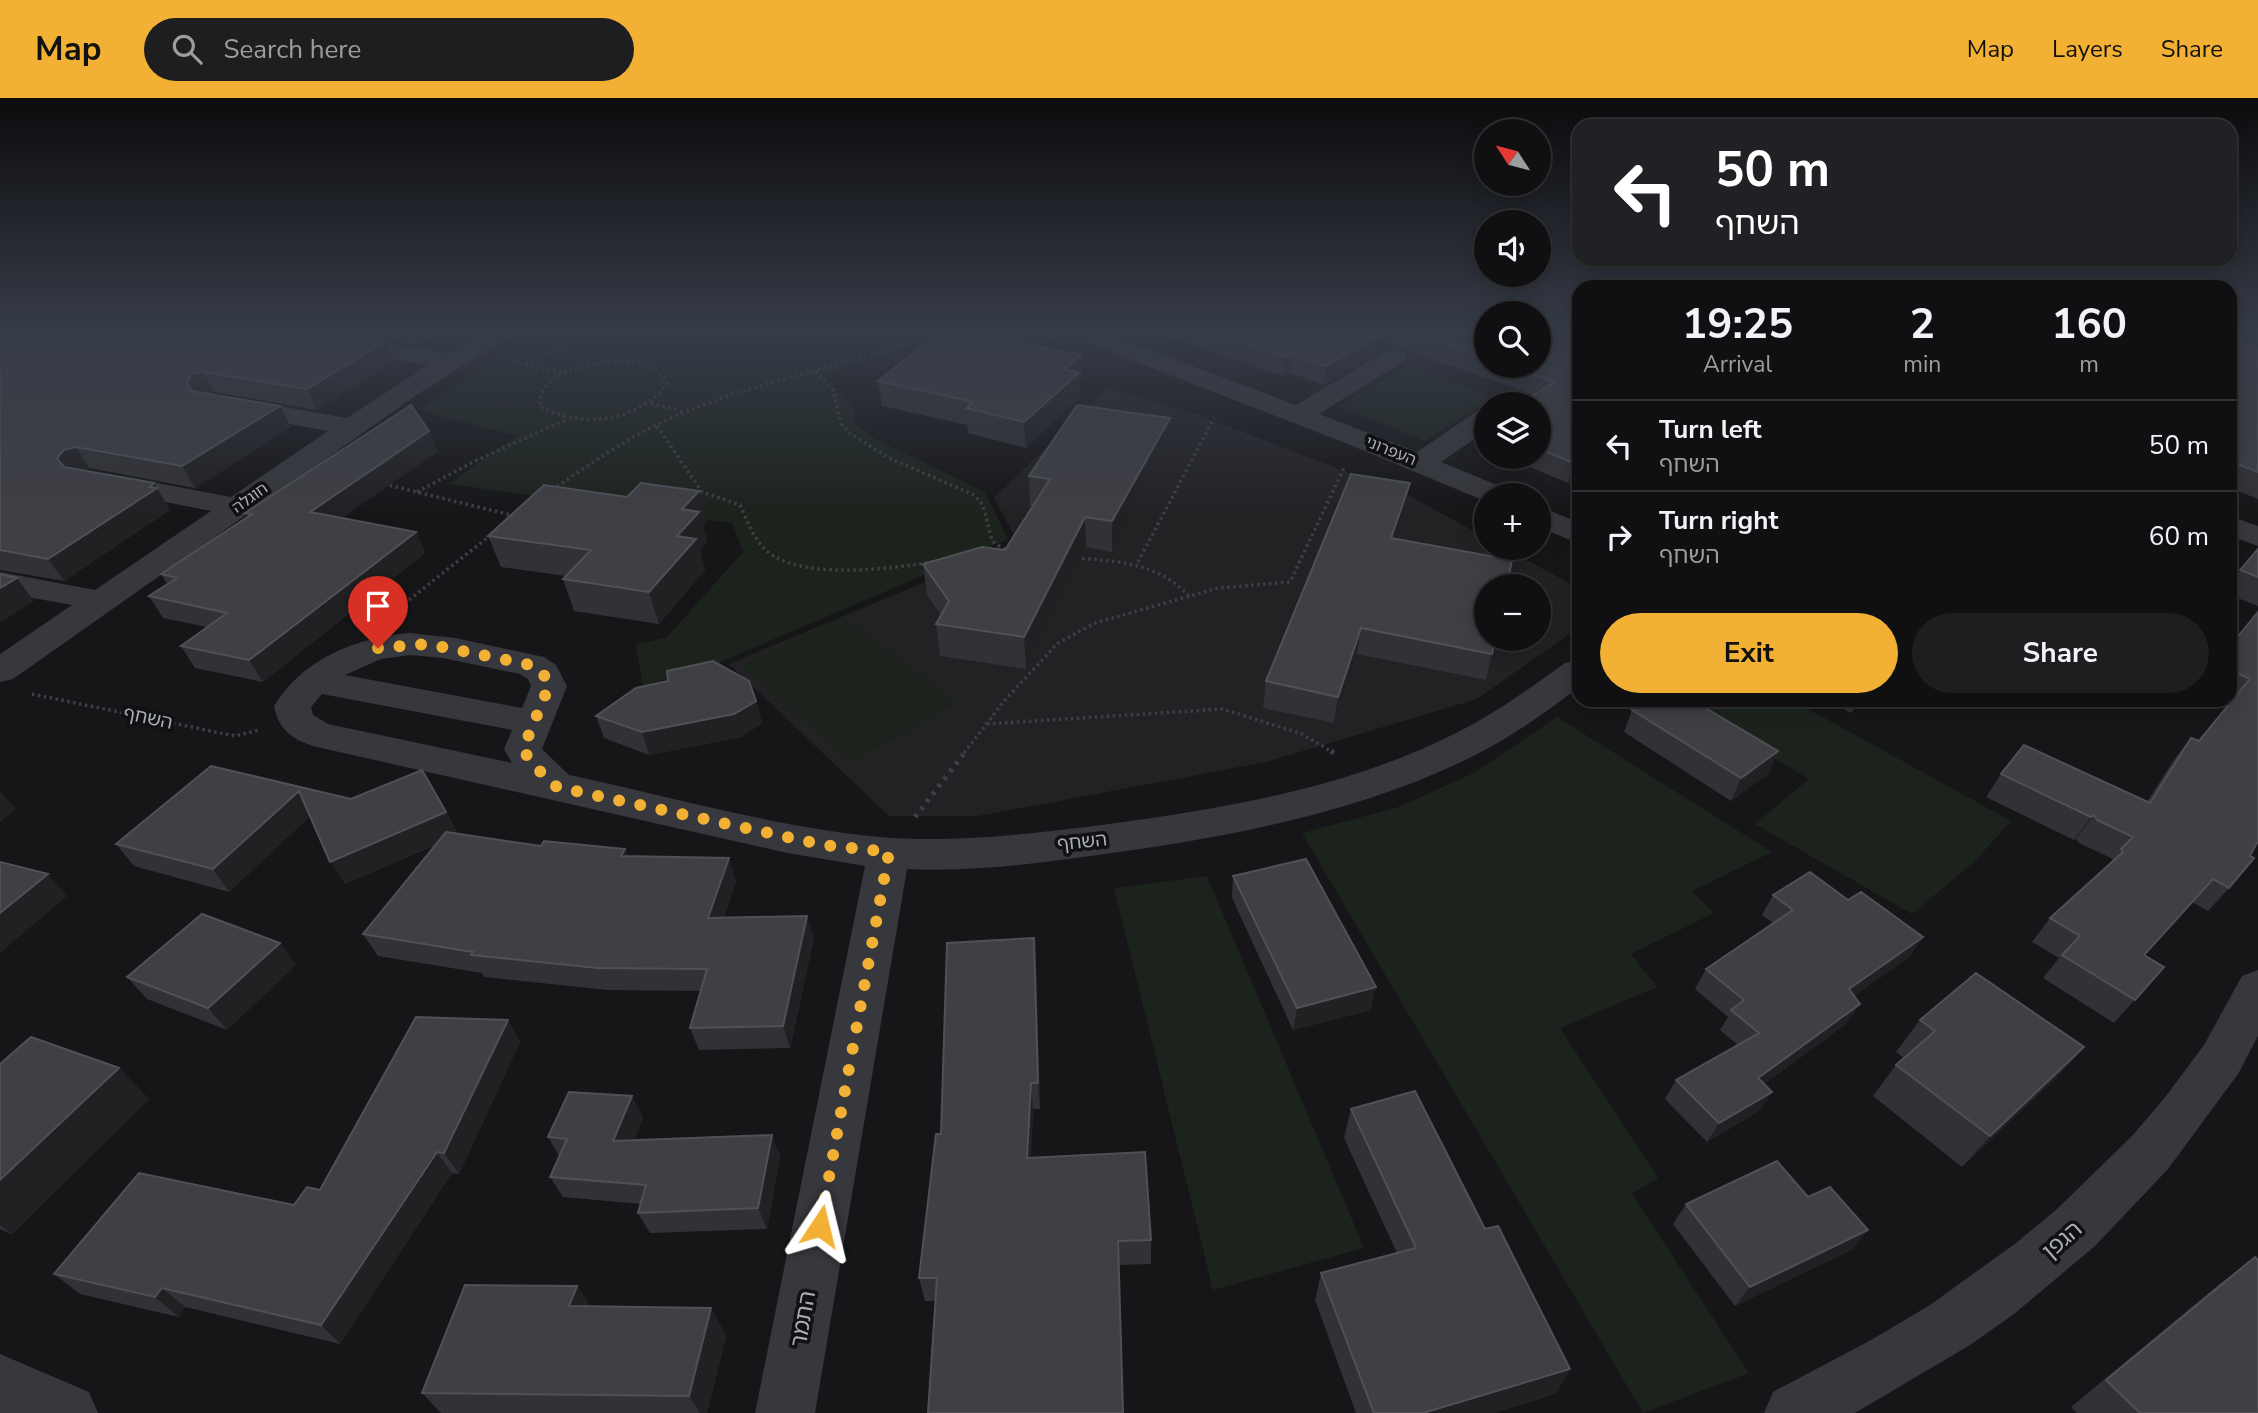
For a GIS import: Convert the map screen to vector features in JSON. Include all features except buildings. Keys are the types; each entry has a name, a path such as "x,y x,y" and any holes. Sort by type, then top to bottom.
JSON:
{"street":[{"name":"חוגלה","path":"0,671 408,390"},
{"path":"1184,390 1474,511"},
{"name":"העפרוני","path":"1233,390 1474,486"},
{"path":"1298,415 1338,390"},
{"path":"214,403 352,428"},
{"path":"1421,463 1474,426"},
{"path":"89,480 237,507"},
{"path":"1551,521 1572,531"},
{"path":"2237,527 2258,535"},
{"path":"1551,533 1572,534"},
{"path":"0,582 102,601"},
{"path":"296,722 292,706 305,687 351,658 378,648 428,644 531,665 543,673 549,686 523,749 532,764 557,787"},
{"name":"השחף","path":"296,722 317,734 824,845 889,852 997,852 1137,836 1230,819 1380,778 1440,755 1512,718 1572,675"},
{"path":"313,681 533,722"},
{"name":"התמר","path":"785,1413 889,852"},
{"name":"הגפן","path":"1794,1413 1918,1344 2022,1274 2095,1212 2164,1138 2217,1066 2258,989"},
{"path":"0,1384 68,1413"}],"path":[{"path":"541,390 537,398 540,407 551,415 568,419 612,417 651,403 664,390"},
{"path":"542,497 620,445 657,426 685,412 754,390"},
{"path":"833,390 841,425 897,462 979,499 985,510 988,534 996,547 1012,553"},
{"path":"651,403 685,412"},
{"path":"1138,562 1220,406"},
{"path":"417,492 473,462 568,419"},
{"path":"657,426 702,492 740,505 757,541 772,555 793,565 813,568 906,567 939,561"},
{"path":"889,852 987,724 1058,643 1094,623 1218,588 1290,582 1349,457"},
{"path":"381,483 516,516"},
{"path":"505,524 524,510"},
{"path":"386,619 438,574 494,533"},
{"path":"1075,558 1138,562 1177,580 1189,596"},
{"name":"השחף","path":"26,693 235,736 296,722"},
{"path":"987,724 1223,709 1302,734 1380,778"}],"shaded area":[{"path":"448,390 836,390 855,408 854,424 875,439 985,492 1008,539 718,663 643,686 636,644 666,638 743,552 732,523 449,484 516,436 418,410"},
{"path":"1106,390 1116,390 1193,413 1410,496 1474,531 1474,560 1527,560 1572,585 1572,632 1551,647 1551,574 1474,574 1474,651 1545,651 1477,699 1266,762 978,816 889,816 729,664 1018,543 994,498"},
{"path":"1365,390 1477,392 1474,392 1474,410 1425,441 1338,406"},
{"path":"843,616 957,703 851,762 741,666"},
{"path":"1689,707 1805,707 2011,821 1974,862 1912,914 1755,824 1809,779"},
{"path":"1557,717 1772,852 1692,891 1714,913 1631,954 1657,987 1560,1028 1658,1178 1632,1194 1749,1373 1643,1413 1302,833 1396,808 1474,773"},
{"path":"1207,876 1364,1248 1213,1290 1114,888"}],"route":[{"path":"378,648 428,644 531,665 543,673 549,686 523,749 532,764 557,787 824,845 889,852 820,1226"}]}
